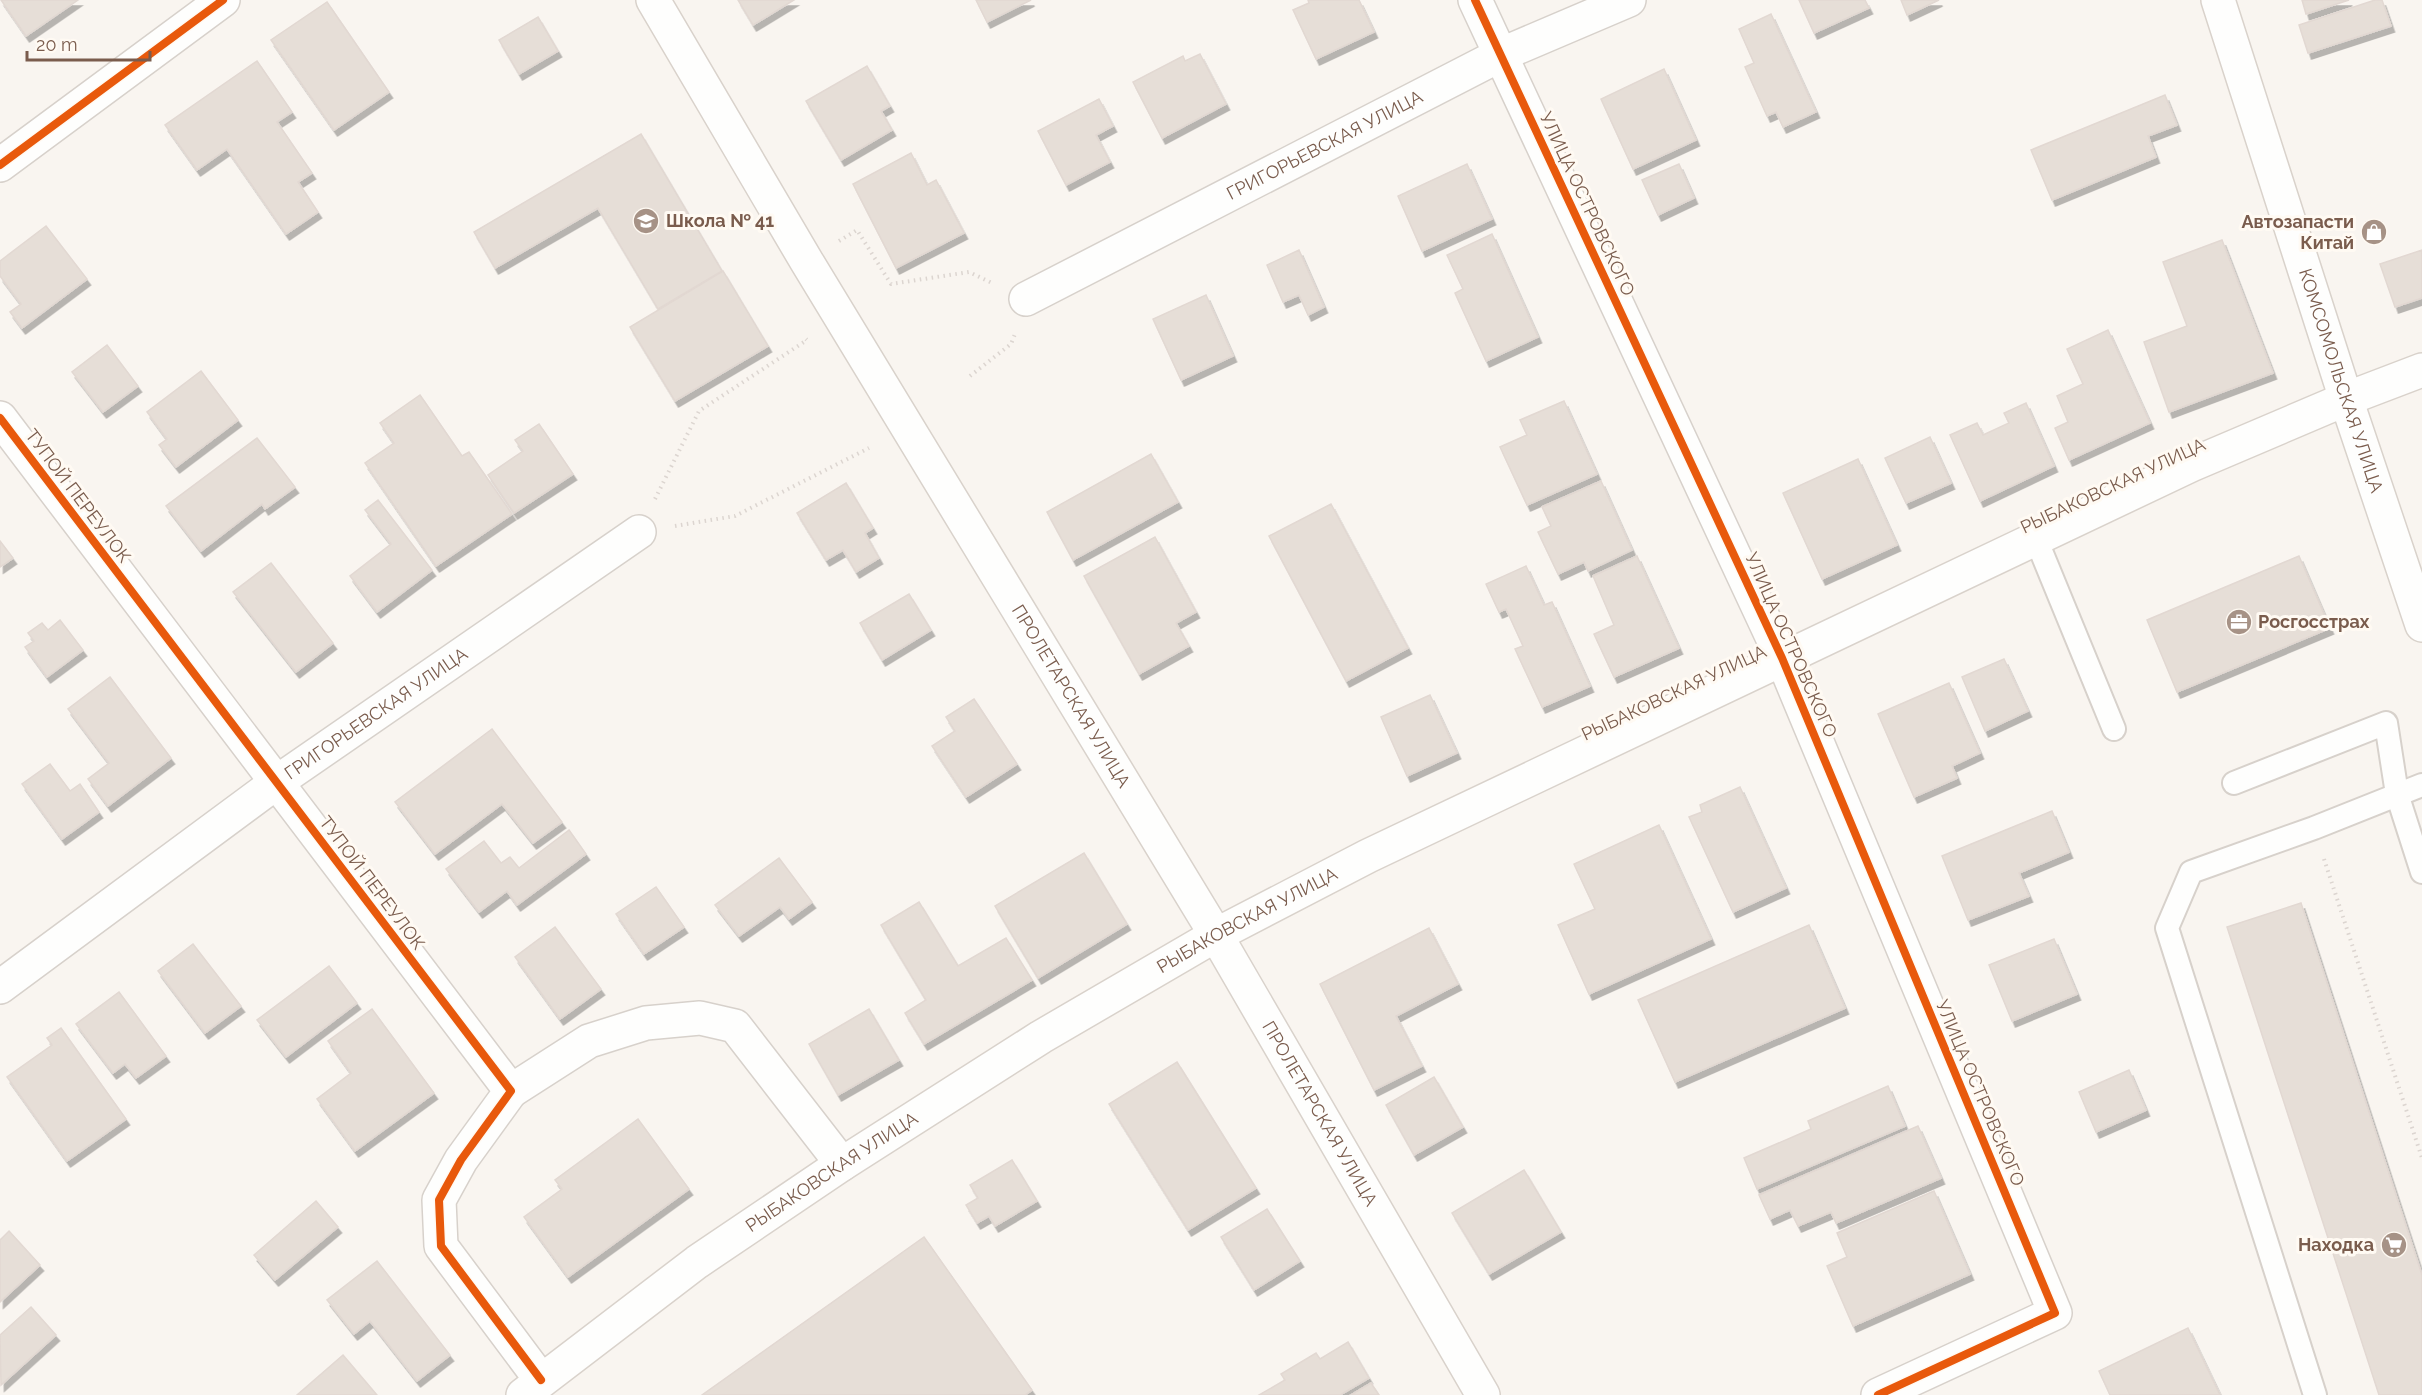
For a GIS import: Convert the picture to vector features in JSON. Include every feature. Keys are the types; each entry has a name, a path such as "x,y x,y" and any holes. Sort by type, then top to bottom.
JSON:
{"street":[{"path":"0,165 223,0"},
{"name":"ПРОЛЕТАРСКАЯ УЛИЦА","path":"653,0 807,262 1216,935 1484,1395"},
{"name":"УЛИЦА ОСТРОВСКОГО","path":"1475,0 1782,658 2055,1313 1878,1395"},
{"name":"ГРИГОРЬЕВСКАЯ УЛИЦА","path":"1026,299 1500,55 1629,0"},
{"name":"КОМСОМОЛЬСКАЯ УЛИЦА","path":"2218,0 2346,399 2422,625"},
{"name":"РЫБАКОВСКАЯ УЛИЦА","path":"532,1387 697,1262 842,1164 1041,1038 1216,935 1368,856 2191,465 2346,399 2422,370"},
{"name":"ТУПОЙ ПЕРЕУЛОК","path":"0,418 511,1091"},
{"name":"ГРИГОРЬЕВСКАЯ УЛИЦА","path":"0,987 277,782 639,532"},
{"path":"532,1387 441,1246 439,1200 461,1160 511,1091 589,1041 646,1023 700,1018 735,1026 842,1164"}],"lane":[{"path":"2036,539 2114,729"},
{"path":"2234,783 2386,723 2397,794 2422,872"},
{"path":"2315,1395 2167,928 2190,872 2314,828 2422,785"}],"path":[{"path":"970,376 1011,344 1026,299"},
{"path":"639,532 735,516 869,448"},
{"path":"2314,828 2422,1158"}],"building":[{"path":"1,0 78,0 26,36"},
{"path":"738,0 794,0 753,25"},
{"path":"976,0 1031,0 987,22"},
{"path":"1308,0 1359,0 1374,32 1316,59 1293,10 1309,3"},
{"path":"1799,0 1865,0 1869,8 1814,33"},
{"path":"1901,0 1939,0 1907,15"},
{"path":"2302,0 2349,0 2306,14"},
{"path":"2375,0 2382,0 2391,26 2308,53 2299,25"},
{"path":"327,2 389,92 334,130 271,40"},
{"path":"1771,14 1816,112 1783,127 1776,112 1767,116 1745,67 1754,63 1739,29"},
{"path":"538,17 558,51 519,74 499,40"},
{"path":"1200,54 1226,104 1162,138 1133,82 1183,56 1185,61"},
{"path":"257,61 292,112 277,122 312,173 298,182 318,212 286,234 227,149 197,170 165,125"},
{"path":"867,66 890,106 881,111 892,130 841,160 806,101"},
{"path":"1664,69 1696,140 1633,169 1601,99"},
{"path":"2165,95 2177,125 2148,136 2156,157 2052,200 2031,150"},
{"path":"1099,99 1113,126 1096,135 1110,162 1066,185 1038,131"},
{"path":"641,134 722,271 658,309 598,208 495,268 474,232"},
{"path":"911,153 927,185 936,180 964,233 896,268 853,184"},
{"path":"1467,164 1492,219 1422,251 1398,196"},
{"path":"1679,164 1694,198 1658,215 1642,180"},
{"path":"46,226 87,279 22,328 10,312 21,304 0,276 0,261"},
{"path":"1492,234 1538,337 1486,361 1455,293 1463,289 1447,255"},
{"path":"2222,240 2273,373 2169,412 2144,342 2187,326 2163,262"},
{"path":"1299,250 1324,307 1308,315 1299,295 1283,302 1267,265"},
{"path":"2422,250 2422,298 2395,307 2380,264"},
{"path":"723,271 768,346 675,401 630,327"},
{"path":"1206,295 1233,356 1181,380 1153,319"},
{"path":"2108,330 2150,423 2069,460 2055,428 2068,422 2057,396 2083,384 2067,349"},
{"path":"107,345 138,386 103,412 72,372"},
{"path":"201,371 238,420 176,467 159,445 167,439 147,412"},
{"path":"420,395 462,456 469,452 512,514 436,566 365,463 394,443 380,423"},
{"path":"1564,401 1597,474 1527,505 1500,447 1527,435 1520,420"},
{"path":"2026,403 2054,466 1980,501 1950,435 1977,423 1983,435 2009,423 2004,413"},
{"path":"539,424 573,474 514,513 488,475 523,451 515,440"},
{"path":"1930,437 1951,483 1906,503 1885,458"},
{"path":"257,438 295,487 265,509 262,504 201,551 166,506"},
{"path":"1151,454 1178,502 1073,560 1047,512"},
{"path":"1858,459 1897,545 1822,579 1783,493"},
{"path":"1601,481 1632,550 1588,571 1584,562 1558,574 1538,532 1551,526 1542,507"},
{"path":"846,483 873,528 865,533 879,558 856,572 843,550 826,560 797,513"},
{"path":"378,500 432,570 377,612 350,576 391,544 365,510"},
{"path":"1331,504 1408,648 1346,681 1269,536"},
{"path":"1155,537 1196,612 1176,623 1189,646 1139,674 1084,576"},
{"path":"0,541 13,558 0,567"},
{"path":"1637,556 1679,648 1614,677 1594,634 1614,625 1593,576"},
{"path":"2299,556 2330,628 2177,692 2147,620"},
{"path":"271,563 333,643 296,672 233,592"},
{"path":"1526,566 1544,605 1552,602 1590,686 1542,707 1515,649 1523,646 1506,609 1499,612 1486,584"},
{"path":"909,594 931,630 882,660 860,623"},
{"path":"60,620 83,650 47,677 25,647 34,641 28,633 42,623 48,630"},
{"path":"2004,659 2028,711 1985,731 1962,677"},
{"path":"110,677 171,758 108,806 88,779 109,763 68,709"},
{"path":"1949,683 1980,753 1952,766 1957,778 1914,797 1878,714"},
{"path":"1430,695 1457,753 1407,776 1381,717"},
{"path":"974,699 1017,764 966,797 932,746 955,731 946,717"},
{"path":"492,729 562,822 533,843 502,804 435,854 395,802"},
{"path":"50,764 70,791 80,784 99,812 62,839 22,784"},
{"path":"1740,787 1786,888 1733,912 1689,817 1702,812 1700,805"},
{"path":"2052,811 2069,852 2019,873 2029,896 1968,920 1942,856"},
{"path":"1659,825 1711,939 1589,994 1558,925 1595,909 1574,864"},
{"path":"569,830 586,854 517,905 507,891 479,912 446,869 484,841 501,863 510,857 519,868"},
{"path":"1084,853 1127,924 1038,978 995,906"},
{"path":"779,858 812,902 789,919 780,907 739,936 715,905"},
{"path":"656,887 684,927 644,954 616,914"},
{"path":"919,902 958,966 1006,938 1032,980 924,1044 905,1013 926,1000 881,925"},
{"path":"2301,903 2422,1275 2422,1395 2379,1395 2227,927"},
{"path":"1809,925 1845,1008 1675,1082 1638,1000"},
{"path":"555,927 601,989 560,1019 515,957"},
{"path":"1429,928 1458,984 1396,1016 1422,1066 1374,1090 1320,984"},
{"path":"2054,939 2077,994 2012,1021 1989,965"},
{"path":"193,944 241,1006 205,1033 158,971"},
{"path":"329,966 357,1003 286,1057 257,1020"},
{"path":"119,992 166,1056 136,1078 125,1064 113,1073 76,1024"},
{"path":"372,1009 434,1093 355,1151 317,1099 351,1073 328,1041"},
{"path":"869,1009 899,1060 838,1095 809,1044"},
{"path":"61,1028 126,1119 67,1161 7,1077 52,1045 47,1038"},
{"path":"1177,1062 1256,1188 1188,1230 1109,1104"},
{"path":"2129,1070 2146,1110 2096,1132 2079,1092"},
{"path":"1434,1077 1463,1127 1414,1155 1386,1105"},
{"path":"1888,1086 1905,1126 1757,1189 1744,1158 1811,1129 1808,1121"},
{"path":"638,1119 689,1189 568,1277 524,1217 562,1189 555,1180"},
{"path":"1918,1126 1941,1178 1836,1223 1831,1212 1798,1226 1790,1210 1770,1219 1759,1195"},
{"path":"1012,1160 1037,1201 995,1226 989,1216 977,1223 966,1205 978,1198 970,1185"},
{"path":"1524,1170 1561,1232 1489,1274 1452,1213"},
{"path":"1934,1191 1970,1274 1853,1326 1827,1266 1847,1257 1837,1233"},
{"path":"316,1201 338,1227 275,1280 254,1255"},
{"path":"1267,1209 1300,1261 1254,1290 1221,1237"},
{"path":"9,1231 40,1265 0,1302 0,1240"},
{"path":"924,1237 1032,1390 1025,1395 702,1395"},
{"path":"377,1261 450,1355 417,1381 370,1321 354,1334 327,1300"},
{"path":"31,1307 56,1335 1,1385 0,1335"},
{"path":"2188,1328 2220,1395 2110,1395 2099,1371"},
{"path":"1348,1342 1369,1378 1340,1395 1259,1395 1285,1380 1281,1374 1316,1353 1320,1359"},
{"path":"343,1355 377,1395 297,1395"},
{"path":"1371,1383 1379,1395 1351,1395"}],"cycle path":[{"path":"0,165 223,0"},
{"path":"1475,0 1782,658 2055,1313 1878,1395"},
{"path":"0,418 511,1091 461,1160 439,1200 441,1246 541,1380"}],"place":[{"name":"Школа № 41","path":"646,221"},
{"name":"Автозапасти Китай","path":"2374,232"},
{"name":"Росгосстрах","path":"2239,622"},
{"name":"Находка","path":"2394,1245"}]}
